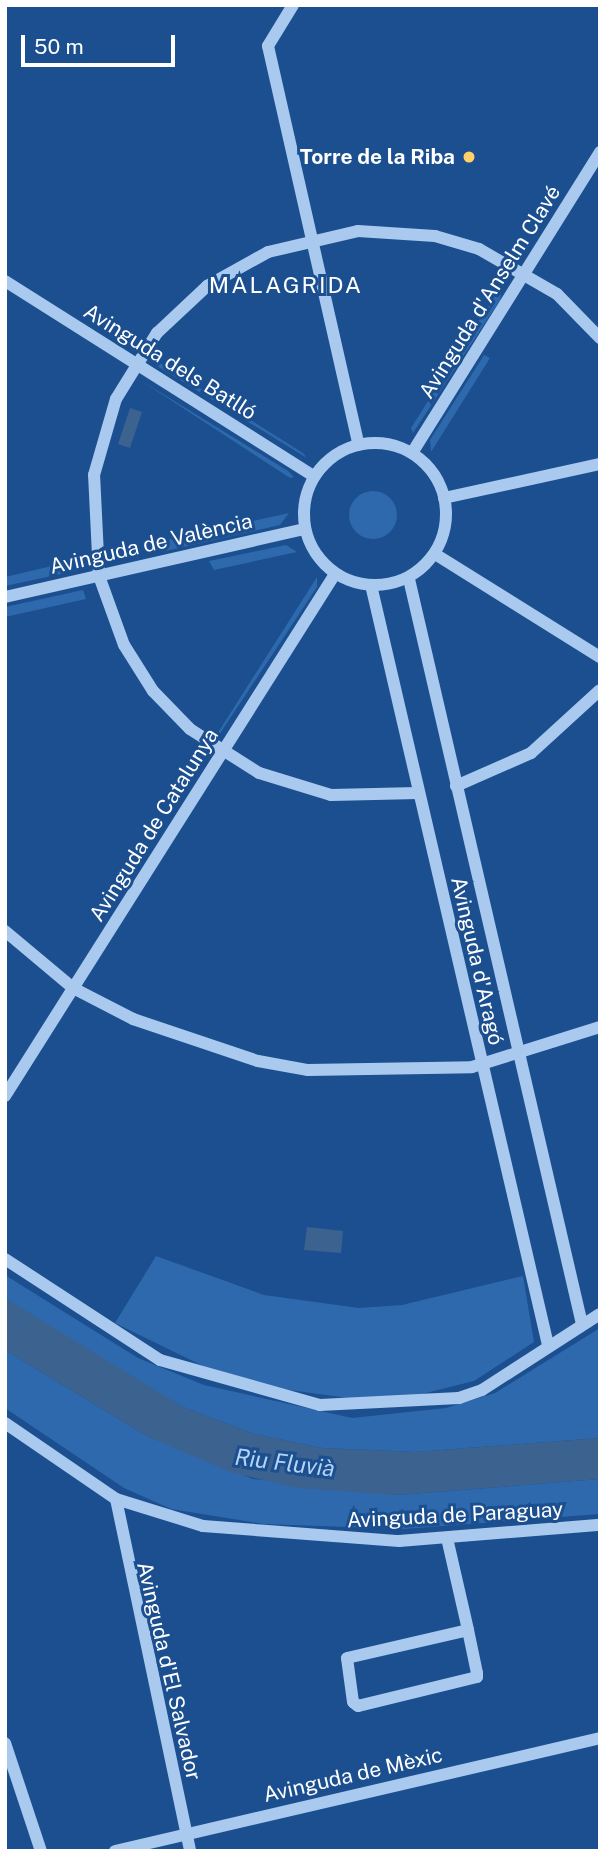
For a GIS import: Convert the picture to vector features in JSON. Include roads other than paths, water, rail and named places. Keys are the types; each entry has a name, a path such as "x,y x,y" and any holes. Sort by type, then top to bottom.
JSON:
{"street":[{"path":"293,5 268,46 309,238 359,445"},
{"name":"Avinguda d'Anselm Clavé","path":"412,453 600,152"},
{"path":"418,793 331,795 259,773 222,753 153,691 124,645 99,576 94,475 116,400 135,363 207,286 268,252 309,238 358,231 435,236 526,273 600,338"},
{"name":"Avinguda dels Batlló","path":"5,281 314,476"},
{"path":"359,445 412,453 434,474 444,498 446,520 435,554 409,579 371,585 335,574 304,529 314,476 341,452 359,445"},
{"path":"444,498 600,464"},
{"name":"Avinguda de València","path":"5,597 304,529"},
{"path":"435,554 600,657"},
{"name":"Avinguda de Catalunya","path":"5,1096 335,574"},
{"name":"Avinguda d'Aragó","path":"409,579 582,1324"},
{"name":"Avinguda d'Aragó","path":"371,585 548,1345"},
{"path":"456,786 531,753 600,690"},
{"path":"5,931 73,988 133,1019 258,1061 372,1072 481,1065 519,1056 600,1027"},
{"path":"5,1259 151,1356 320,1405 459,1398 482,1390 600,1314"},
{"name":"Avinguda de Paraguay","path":"5,1423 116,1499 151,1515 248,1533 447,1538 600,1525"},
{"name":"Avinguda d'El Salvador","path":"116,1499 190,1851"},
{"path":"447,1538 468,1630 474,1679 358,1706 353,1702 347,1658 468,1630"},
{"name":"Avinguda de Mèxic","path":"115,1851 600,1738"},
{"path":"5,1743 41,1851"}],"water":[{"path":"130,408 142,412 130,448 118,444"},
{"path":"307,1227 343,1231 341,1253 304,1250"},
{"name":"Riu Fluvià","path":"5,1298 183,1407 254,1434 322,1448 415,1452 600,1438 600,1479 398,1495 297,1488 230,1472 147,1436 5,1350"}],"place":[{"name":"Torre de la Riba","path":"469,157"}],"district":[{"name":"MALAGRIDA","path":"286,285"}]}
